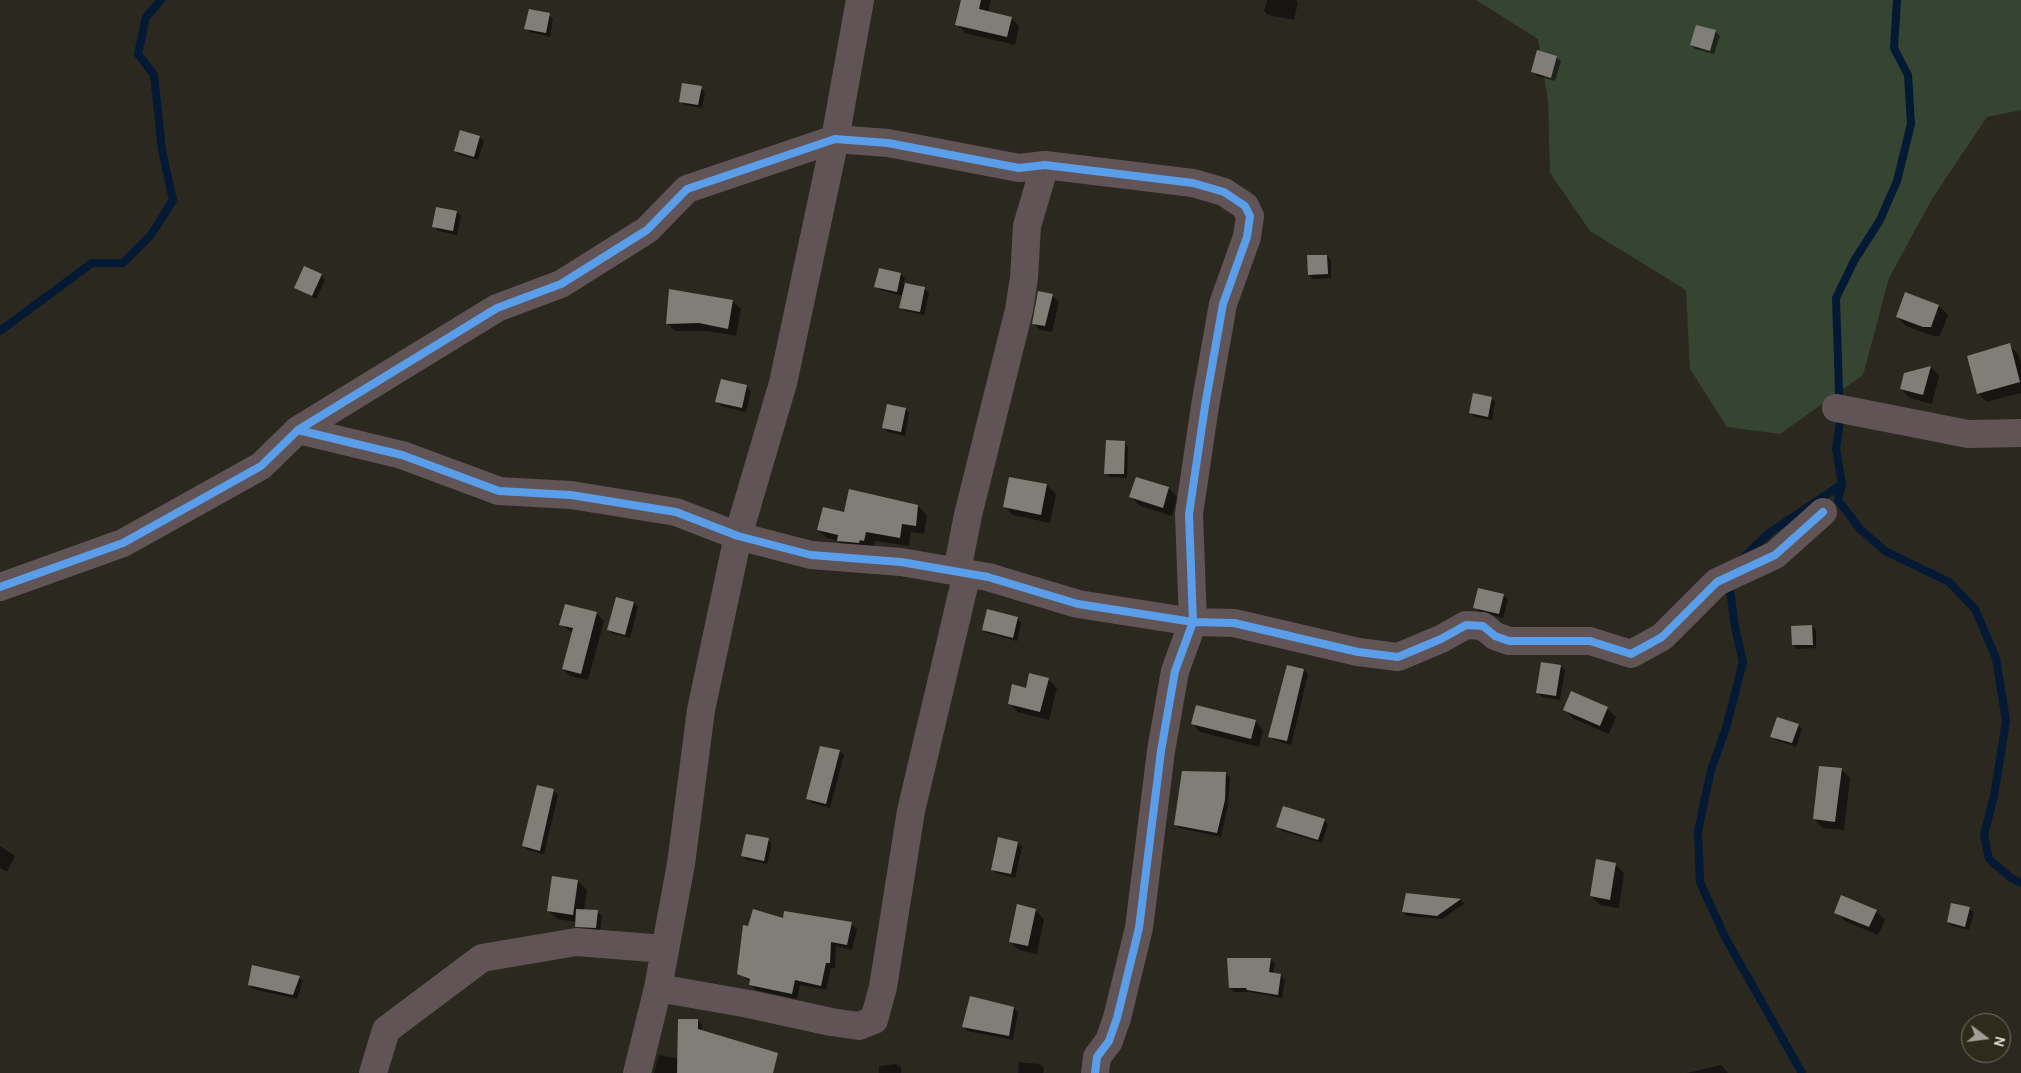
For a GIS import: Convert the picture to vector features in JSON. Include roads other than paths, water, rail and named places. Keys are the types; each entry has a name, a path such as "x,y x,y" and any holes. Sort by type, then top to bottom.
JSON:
{"street":[{"path":"637,1073 658,988 681,864 701,710 738,536 783,383 835,139 860,0"},
{"path":"0,587 123,543 261,466 298,430 497,308 560,284 647,230 687,189 835,139 888,143 1019,168 1045,165 1193,183 1224,192 1244,206 1250,216 1247,237 1223,304 1190,505 1193,622 1175,672 1161,751 1139,928 1117,1018 1109,1041 1097,1057 1095,1073"},
{"path":"658,988 749,1004 831,1022 859,1026 874,1020 883,987 911,811 962,572 968,515 1019,310 1024,278 1027,226 1045,165"},
{"path":"1836,408 1968,434 2021,433"},
{"path":"298,430 402,455 499,491 571,495 676,512 738,536 811,555 901,562 962,572 988,577 1078,604 1193,622 1234,623 1358,652 1398,657 1441,639 1466,624 1483,626 1495,636 1509,641 1590,640 1631,654 1662,637 1717,582 1775,555 1823,512"},
{"path":"373,1073 386,1030 482,958 576,942 665,949"}],"waterway":[{"path":"0,331 92,263 123,263 151,235 173,200 162,150 154,75 138,54 146,17 161,0"},
{"path":"1897,0 1894,48 1908,75 1911,124 1897,181 1880,220 1854,261 1836,298 1840,422 1836,449 1842,484 1838,500 1860,529 1885,551 1949,582 1975,609 1996,658 2006,721 1994,796 1984,835 1989,859 2011,878 2021,883"},
{"path":"1742,559 1769,533 1842,484"},
{"path":"1729,583 1735,627 1743,662 1726,728 1711,770 1698,831 1700,882 1725,937 1802,1073"}]}
